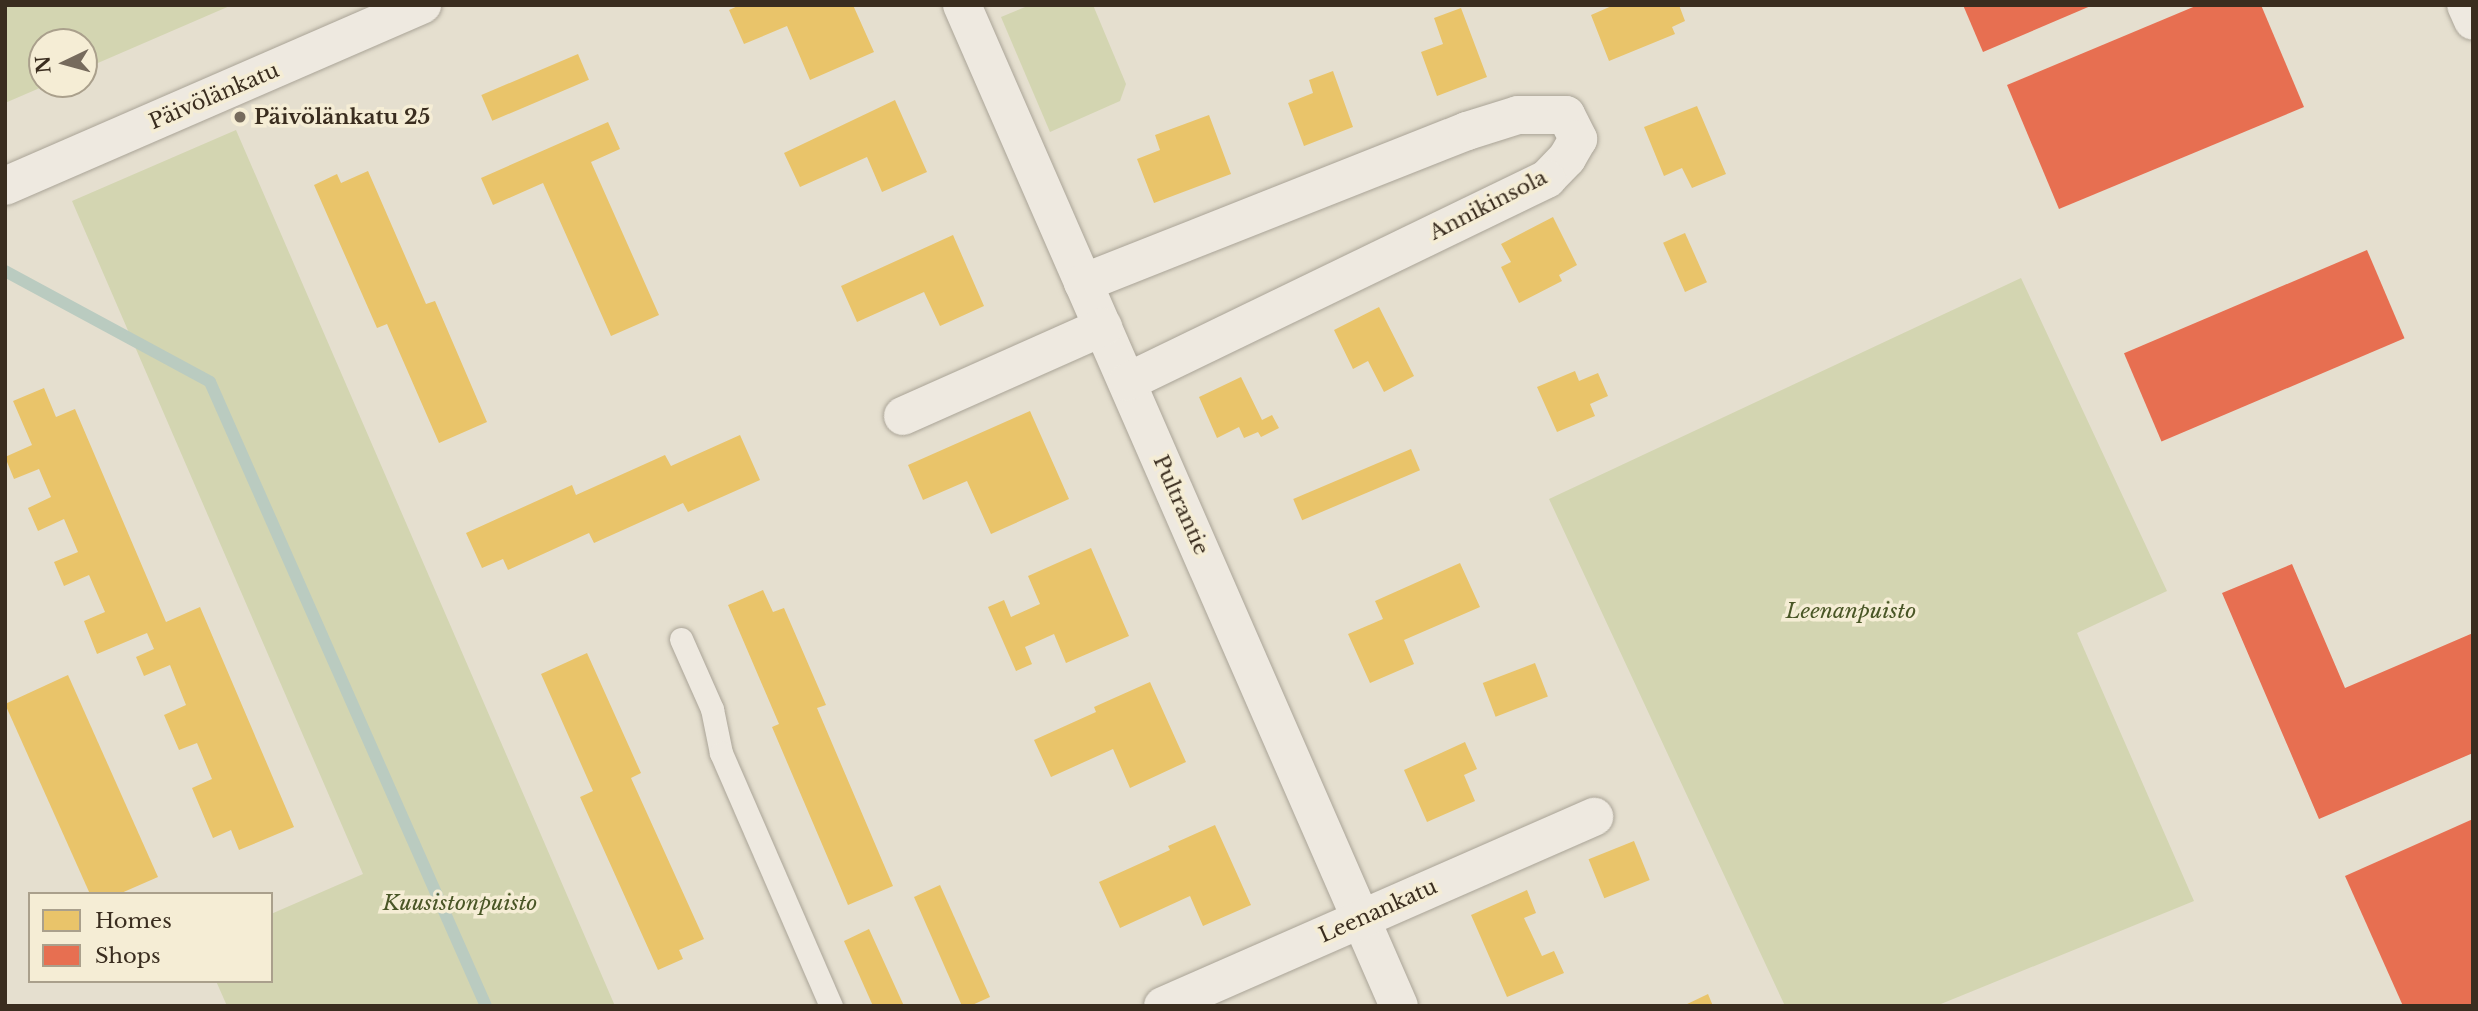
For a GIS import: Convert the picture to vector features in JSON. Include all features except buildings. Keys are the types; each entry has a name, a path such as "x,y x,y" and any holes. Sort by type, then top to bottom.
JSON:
{"street":[{"name":"Päivölänkatu","path":"5,186 422,5"},
{"name":"Pultrantie","path":"962,5 1399,1006"},
{"path":"2466,5 2473,21"},
{"name":"Annikinsola","path":"1083,283 1467,131 1518,115 1566,115 1578,139 1567,158 1547,179 1127,382"},
{"path":"903,416 1103,327"},
{"name":"Leenankatu","path":"1163,1006 1594,817"}],"lane":[{"path":"681,639 712,709 721,753 824,1004"}],"green space":[{"path":"5,5 232,5 98,63 98,28 28,28 28,93 5,103"},
{"path":"1030,5 1093,5 1126,84 1120,101 1050,132 1001,17"},
{"name":"Kuusistonpuisto","path":"236,130 615,1006 227,1006 217,983 273,983 273,913 363,874 72,201"},
{"name":"Leenanpuisto","path":"2021,278 2167,591 2077,633 2194,901 1936,1006 1785,1006 1549,499"}],"waterway":[{"path":"5,271 210,382 486,1006"}],"place":[{"name":"Päivölänkatu 25","path":"240,117"}]}
